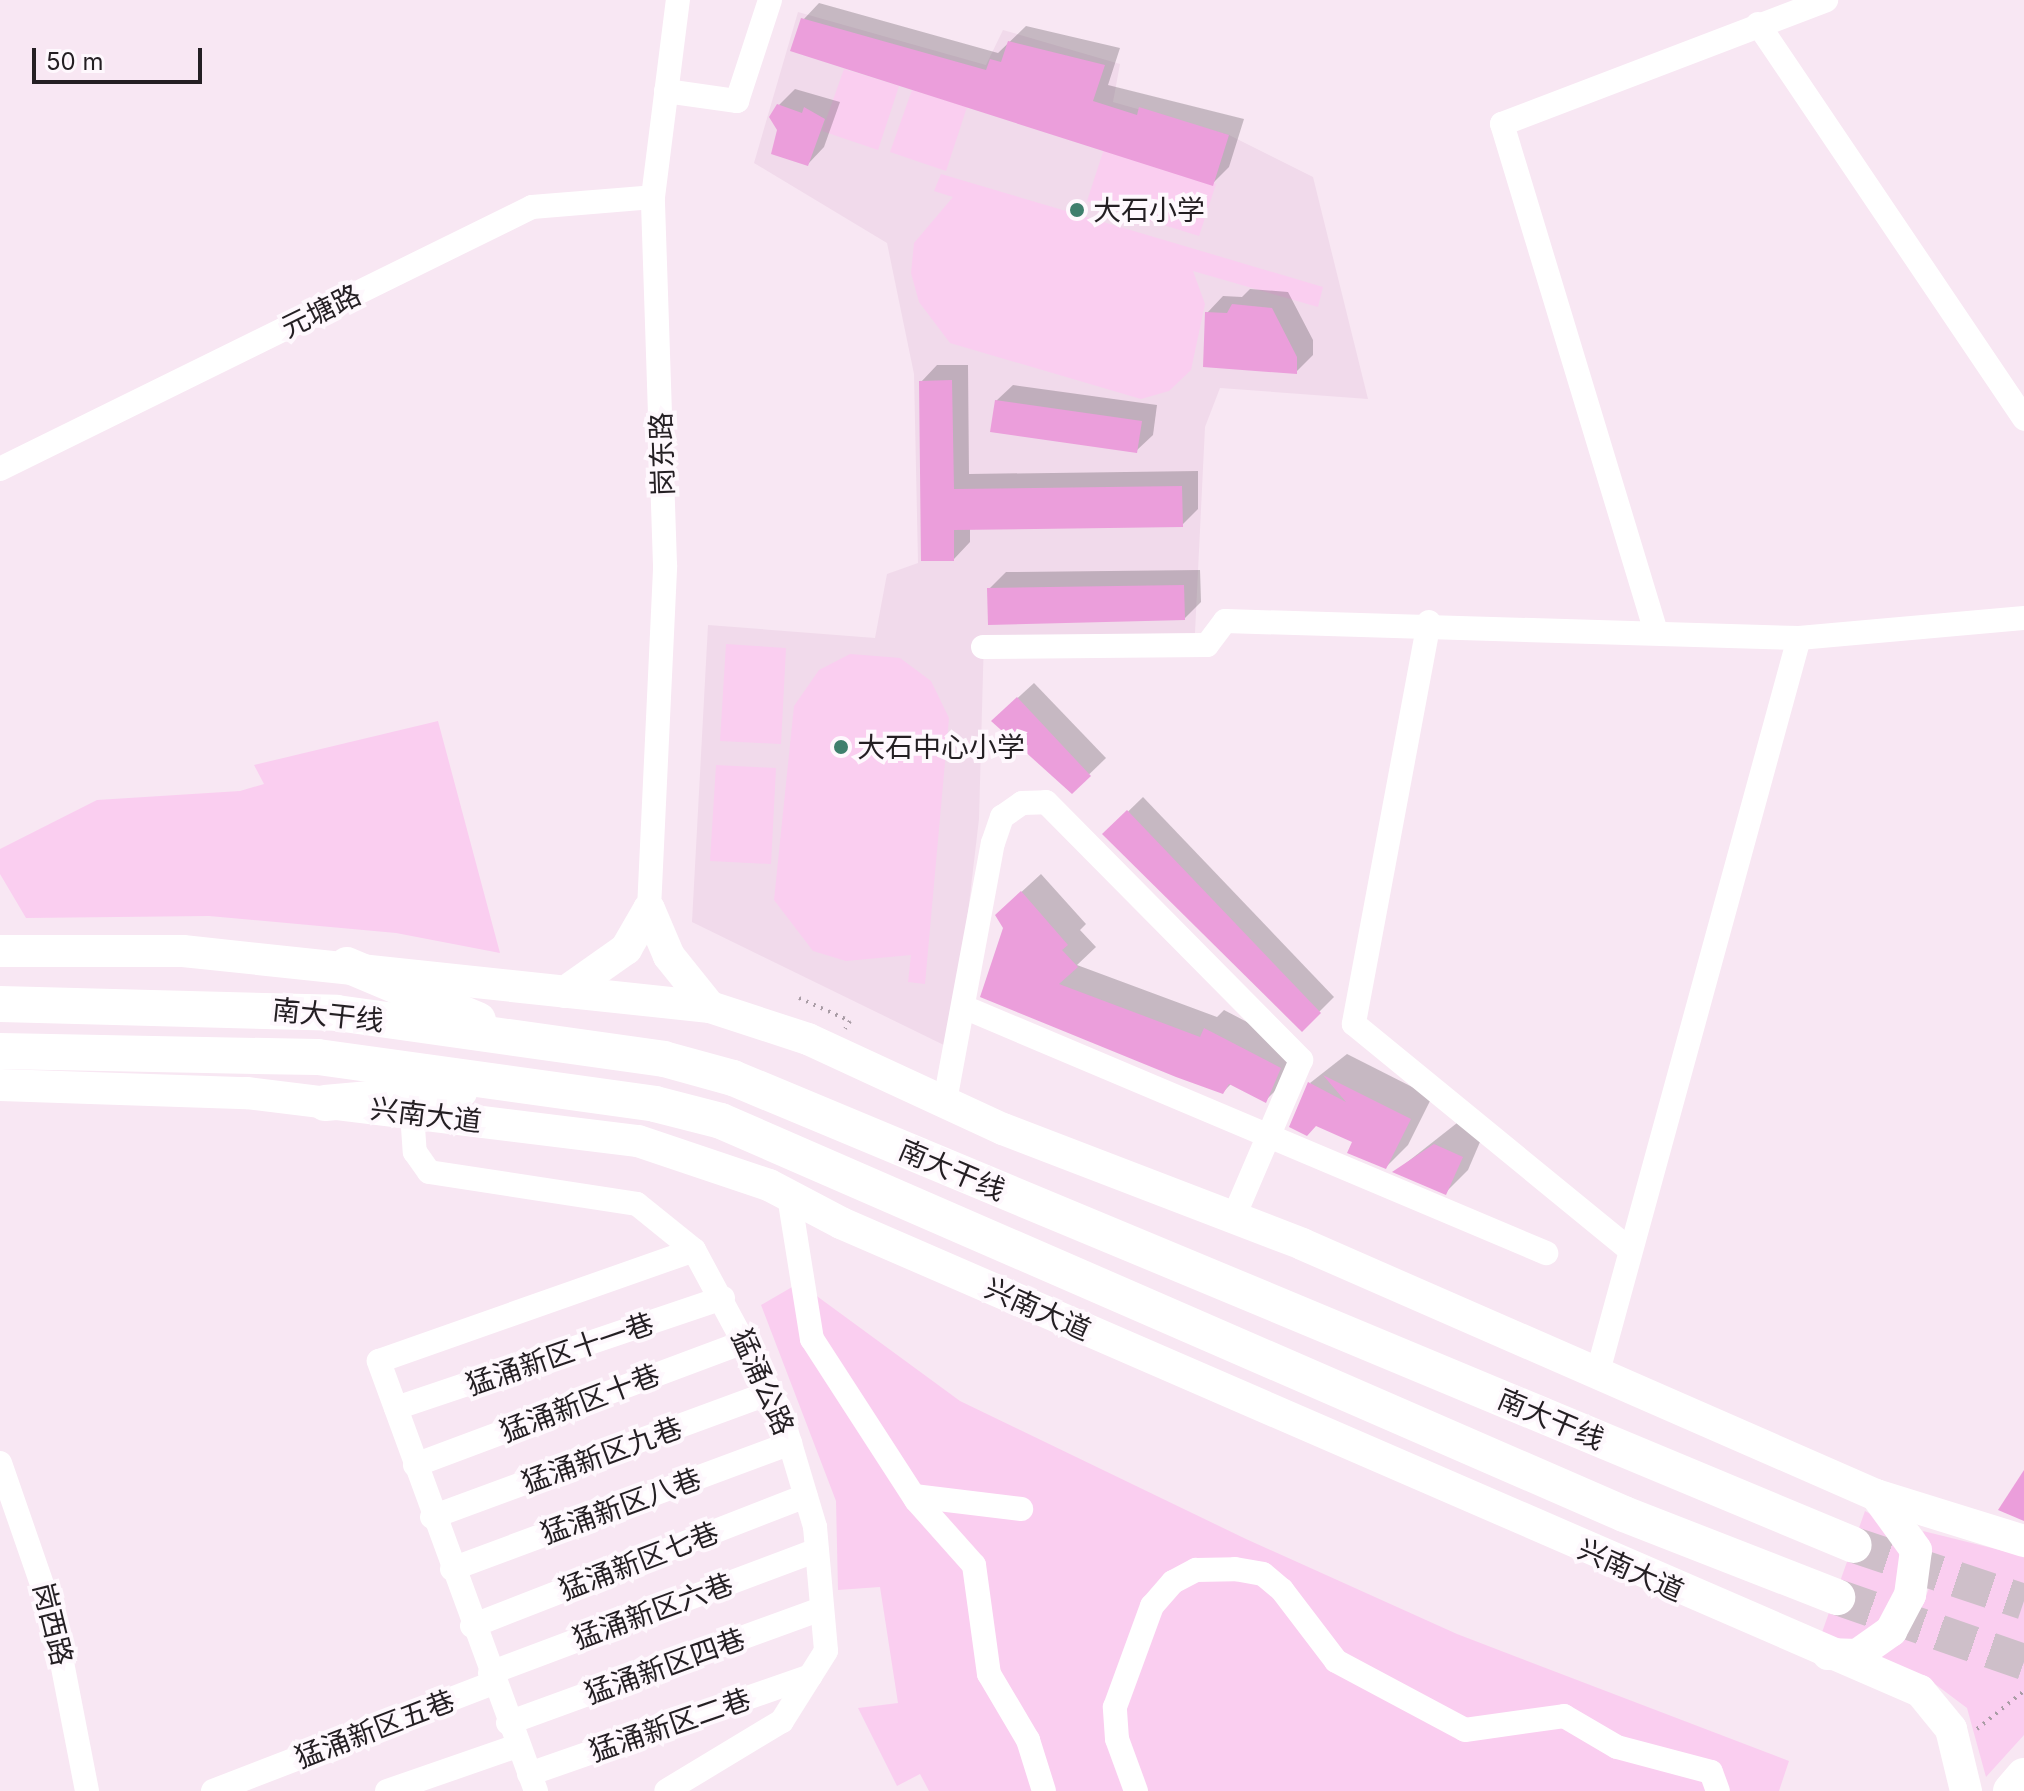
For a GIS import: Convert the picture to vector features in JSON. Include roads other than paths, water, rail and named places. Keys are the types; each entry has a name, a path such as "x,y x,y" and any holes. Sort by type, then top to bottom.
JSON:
{"highway":[{"path":"347,965 527,1041"},
{"name":"南大干线","path":"0,1004 337,1013 664,1059 733,1078 1854,1545"},
{"name":"南大干线","path":"0,1051 237,1050 523,1086 721,1121 1624,1514 1837,1597"},
{"path":"325,1103 523,1086"},
{"path":"2011,1791 2024,1776"}],"main road":[{"path":"565,992 626,949 649,909"},
{"path":"649,909 669,956 710,1007"},
{"path":"0,951 183,951 347,965 710,1007 808,1039 945,1101 1234,1216 1876,1495 2024,1541"},
{"name":"兴南大道","path":"0,1085 325,1103 638,1141 789,1196 1821,1653 1920,1691 1951,1729 1966,1791"},
{"path":"1821,1653 1857,1655 1891,1631 1910,1595 1916,1550 1876,1495"}],"street":[{"name":"岗东路","path":"649,909 665,565 653,197 678,0"},
{"path":"666,91 737,101 770,0"},
{"path":"1656,632 1502,124 1769,14 1826,0"},
{"path":"1769,14 2024,419"},
{"name":"元塘路","path":"0,469 532,207 653,197"},
{"path":"983,647 1207,645 1225,621 1429,622 1799,638 2024,618"},
{"path":"1429,622 1354,1024 1630,1250"},
{"path":"1597,1375 1799,638"},
{"path":"945,1101 1002,817 1022,803 1046,802 1301,1060 1234,1216"},
{"path":"966,1008 1546,1253"},
{"name":"猛涌公路","path":"412,1113 415,1152 429,1172 637,1204 694,1250 723,1298 771,1392 806,1496 817,1550 826,1651 782,1721 666,1791"},
{"path":"789,1196 812,1339 914,1496 974,1565 989,1674 1028,1740 1044,1791"},
{"path":"533,1783 432,1517 379,1361 694,1250"},
{"name":"猛涌新区十一巷","path":"396,1408 723,1298"},
{"name":"猛涌新区十巷","path":"415,1465 746,1341"},
{"name":"猛涌新区九巷","path":"432,1517 771,1392"},
{"name":"猛涌新区八巷","path":"452,1569 790,1443"},
{"name":"岗西路","path":"0,1463 53,1616 87,1791"},
{"name":"猛涌新区七巷","path":"472,1626 806,1496"},
{"path":"914,1496 1021,1509"},
{"name":"猛涌新区六巷","path":"492,1678 817,1550"},
{"path":"1136,1791 1117,1739 1115,1707 1152,1606 1196,1570 1235,1569 1263,1574 1282,1590 1336,1661 1465,1730 1564,1716 1617,1747 1711,1772 1718,1791"},
{"name":"猛涌新区四巷","path":"508,1723 822,1609"},
{"name":"猛涌新区二巷","path":"533,1783 810,1676"},
{"name":"猛涌新区五巷","path":"213,1791 492,1678"},
{"path":"387,1791 517,1746"}],"tunnel":[{"path":"1854,1545 2024,1602"},
{"path":"1837,1597 2024,1662"}],"place":[{"name":"大石小学","path":"1077,210"},
{"name":"大石中心小学","path":"841,747"}]}
